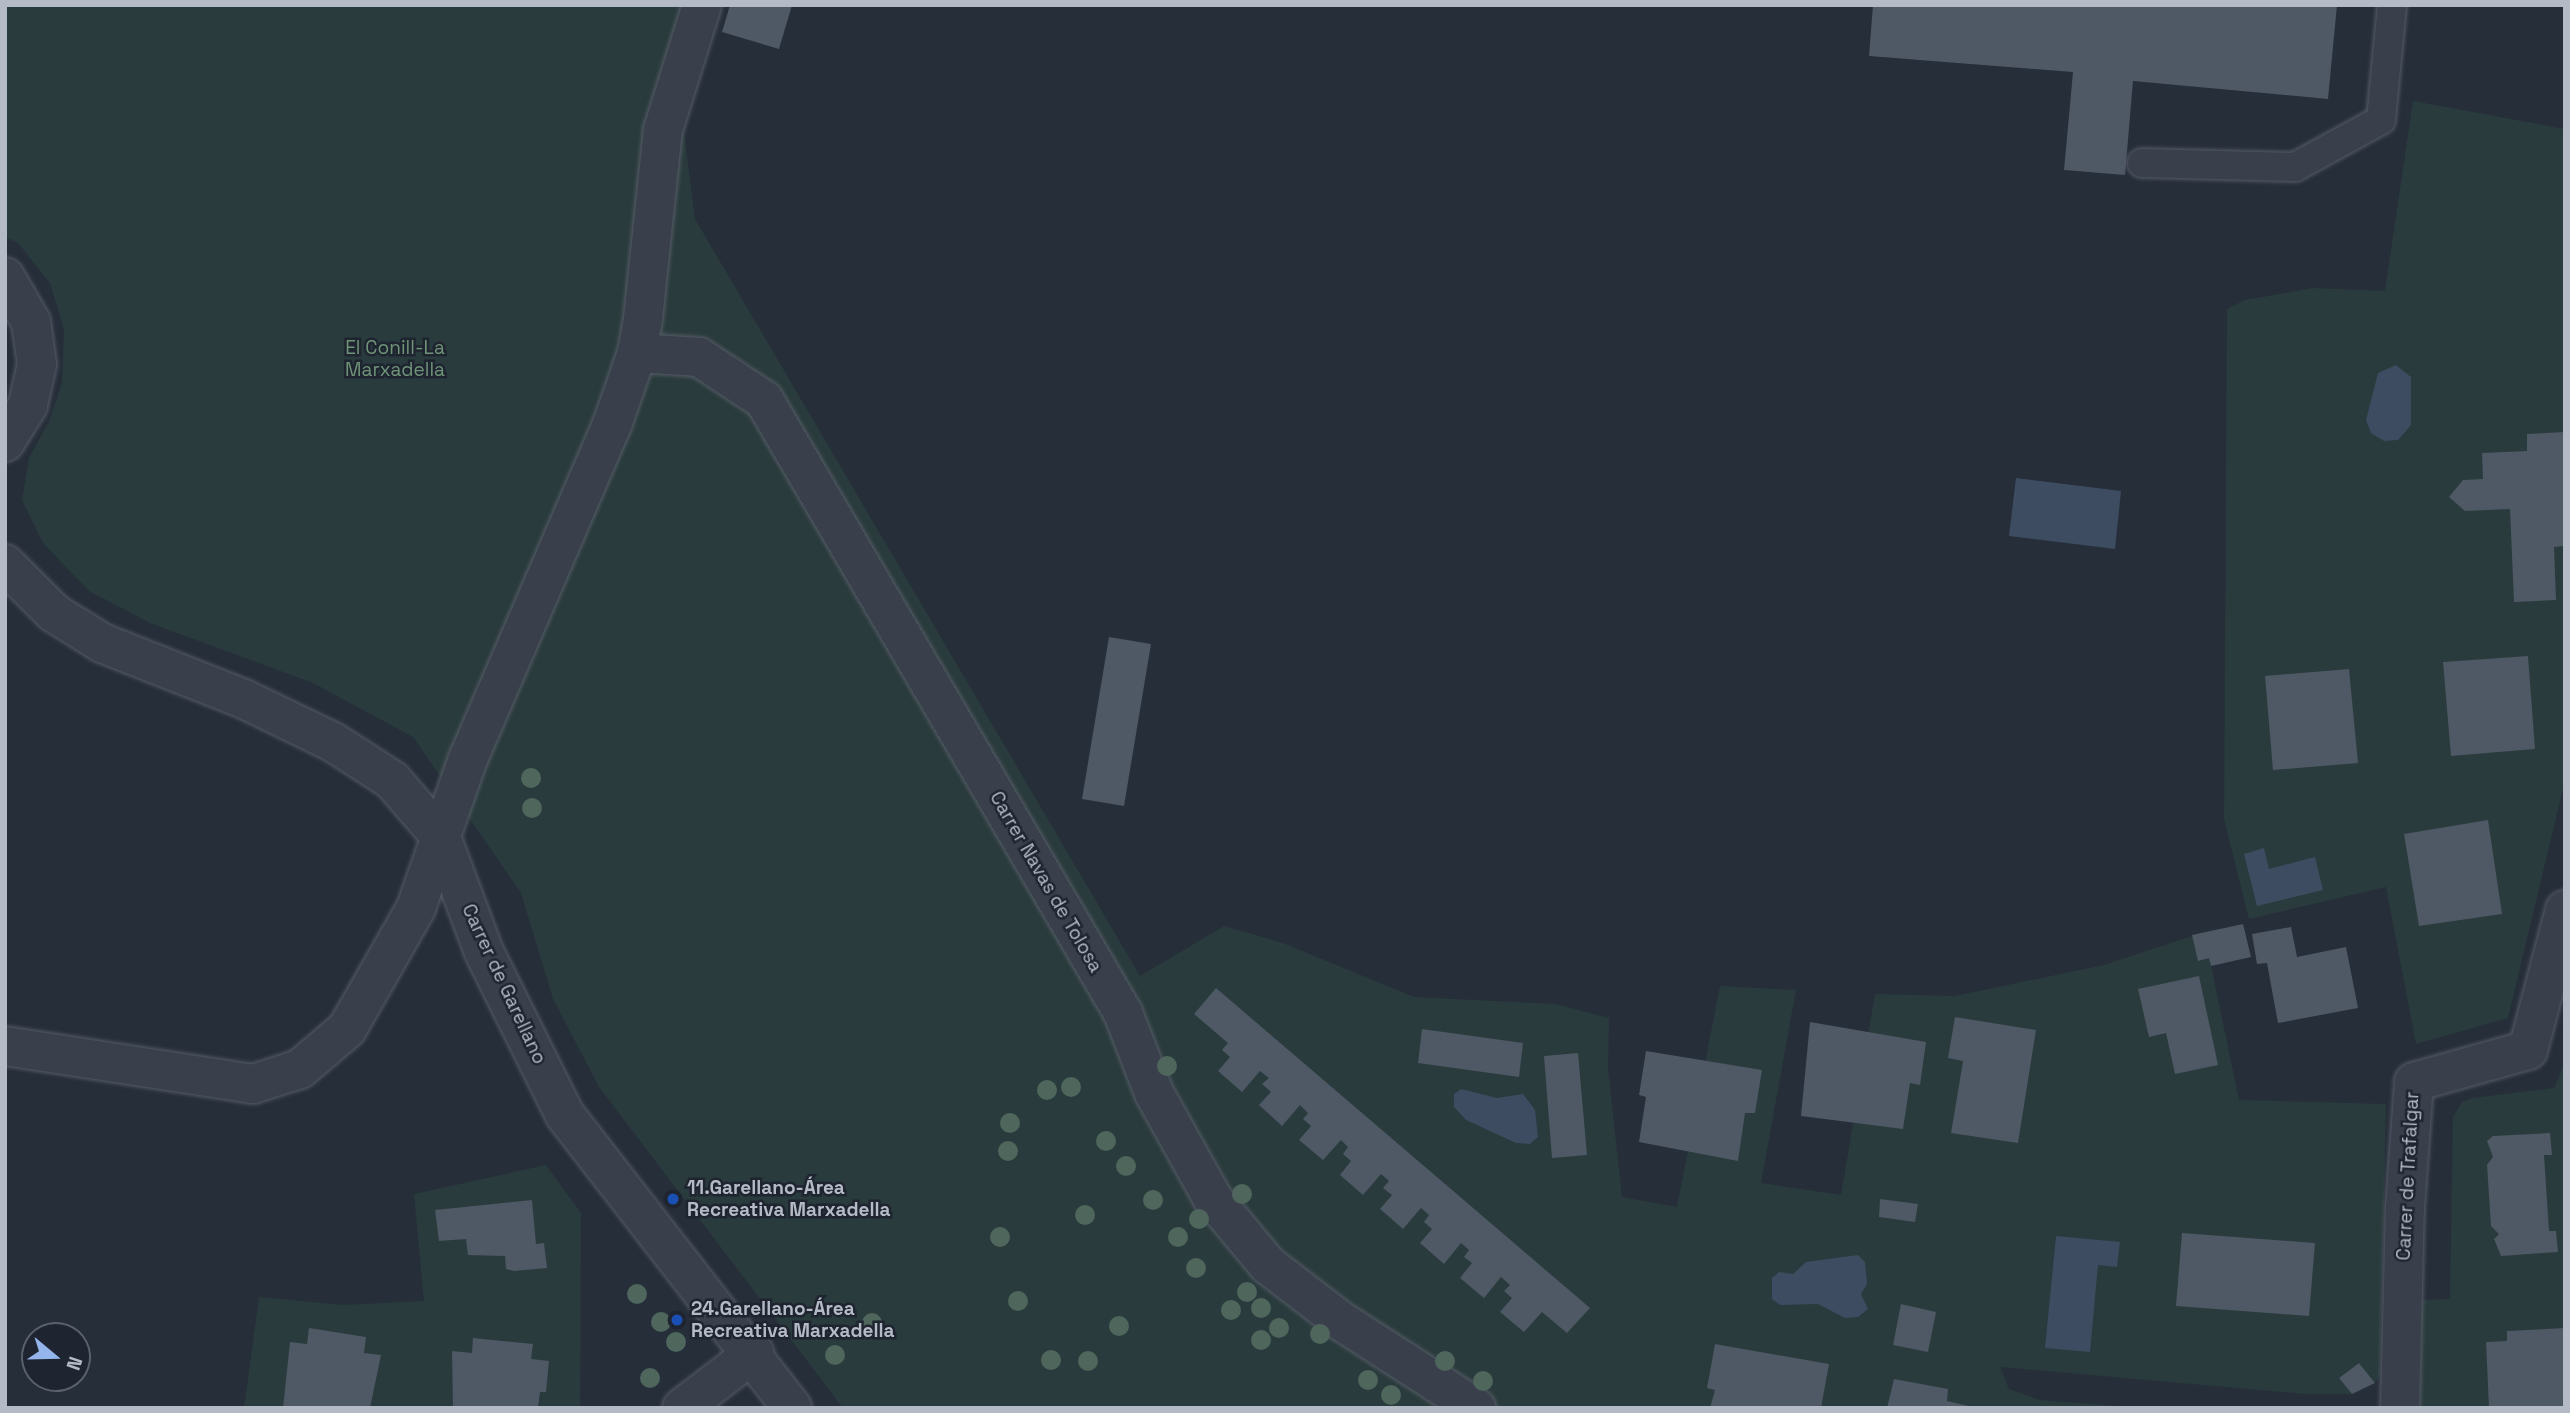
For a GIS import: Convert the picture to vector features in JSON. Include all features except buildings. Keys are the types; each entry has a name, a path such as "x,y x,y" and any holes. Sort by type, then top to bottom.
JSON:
{"street":[{"path":"5,1046 253,1084 300,1069 347,1029 416,908 468,759 612,425 637,353 663,130 702,5"},
{"path":"5,277 31,322 37,364 28,405 5,442"},
{"name":"Carrer Navas de Tolosa","path":"637,353 699,357 764,400 1123,1013 1154,1093 1213,1199 1268,1265 1341,1321 1476,1408"},
{"name":"Carrer de Garellano","path":"5,564 54,613 102,643 244,699 334,742 392,780 441,837 484,952 565,1115 682,1270 754,1353 792,1408"},
{"name":"Carrer de Trafalgar","path":"2400,1408 2404,1208 2414,1082 2528,1050 2565,911"},
{"path":"682,1408 754,1353"}],"lane":[{"path":"2142,163 2295,167 2381,120 2392,5"}],"green space":[{"name":"El Conill-La Marxadella","path":"5,5 718,5 683,125 695,219 1140,976 1224,926 1283,943 1414,997 1555,1004 1609,1018 1608,1069 1622,1197 1677,1207 1720,986 1796,990 1761,1183 1841,1195 1875,994 1955,996 2104,965 2204,932 2239,1100 2386,1104 2380,1375 2375,1383 2359,1363 2339,1378 2352,1394 2305,1394 2000,1367 2009,1389 2040,1400 2144,1408 843,1408 599,1087 553,999 521,893 413,737 313,683 150,623 89,591 43,543 22,500 29,458 49,421 62,383 64,329 50,283 18,243 5,237"},
{"path":"2413,101 2565,129 2565,780 2508,1018 2416,1044 2386,887 2249,919 2224,819 2227,309 2245,300 2313,288 2385,291"},
{"path":"2565,1063 2565,1408 2420,1408 2422,1300 2450,1299 2453,1117 2462,1102 2472,1098 2554,1088"},
{"path":"546,1165 581,1213 580,1408 244,1408 259,1297 343,1305 424,1301 414,1194"}],"water":[{"path":"2396,365 2411,377 2411,425 2398,440 2384,441 2371,433 2366,420 2378,373"},
{"path":"2016,478 2121,491 2115,549 2009,536"},
{"path":"2264,848 2269,869 2315,857 2323,890 2257,906 2244,854"},
{"path":"1461,1089 1497,1098 1523,1094 1535,1110 1538,1137 1530,1144 1516,1143 1466,1120 1454,1107 1454,1094"},
{"path":"2056,1236 2120,1242 2117,1267 2098,1265 2090,1352 2045,1348"},
{"path":"1858,1255 1865,1262 1867,1284 1861,1294 1868,1309 1858,1317 1845,1318 1818,1304 1780,1305 1772,1299 1772,1278 1779,1272 1793,1274 1806,1262"}],"place":[{"name":"11.Garellano-Área Recreativa Marxadella","path":"673,1199"},
{"name":"24.Garellano-Área Recreativa Marxadella","path":"677,1320"}]}
